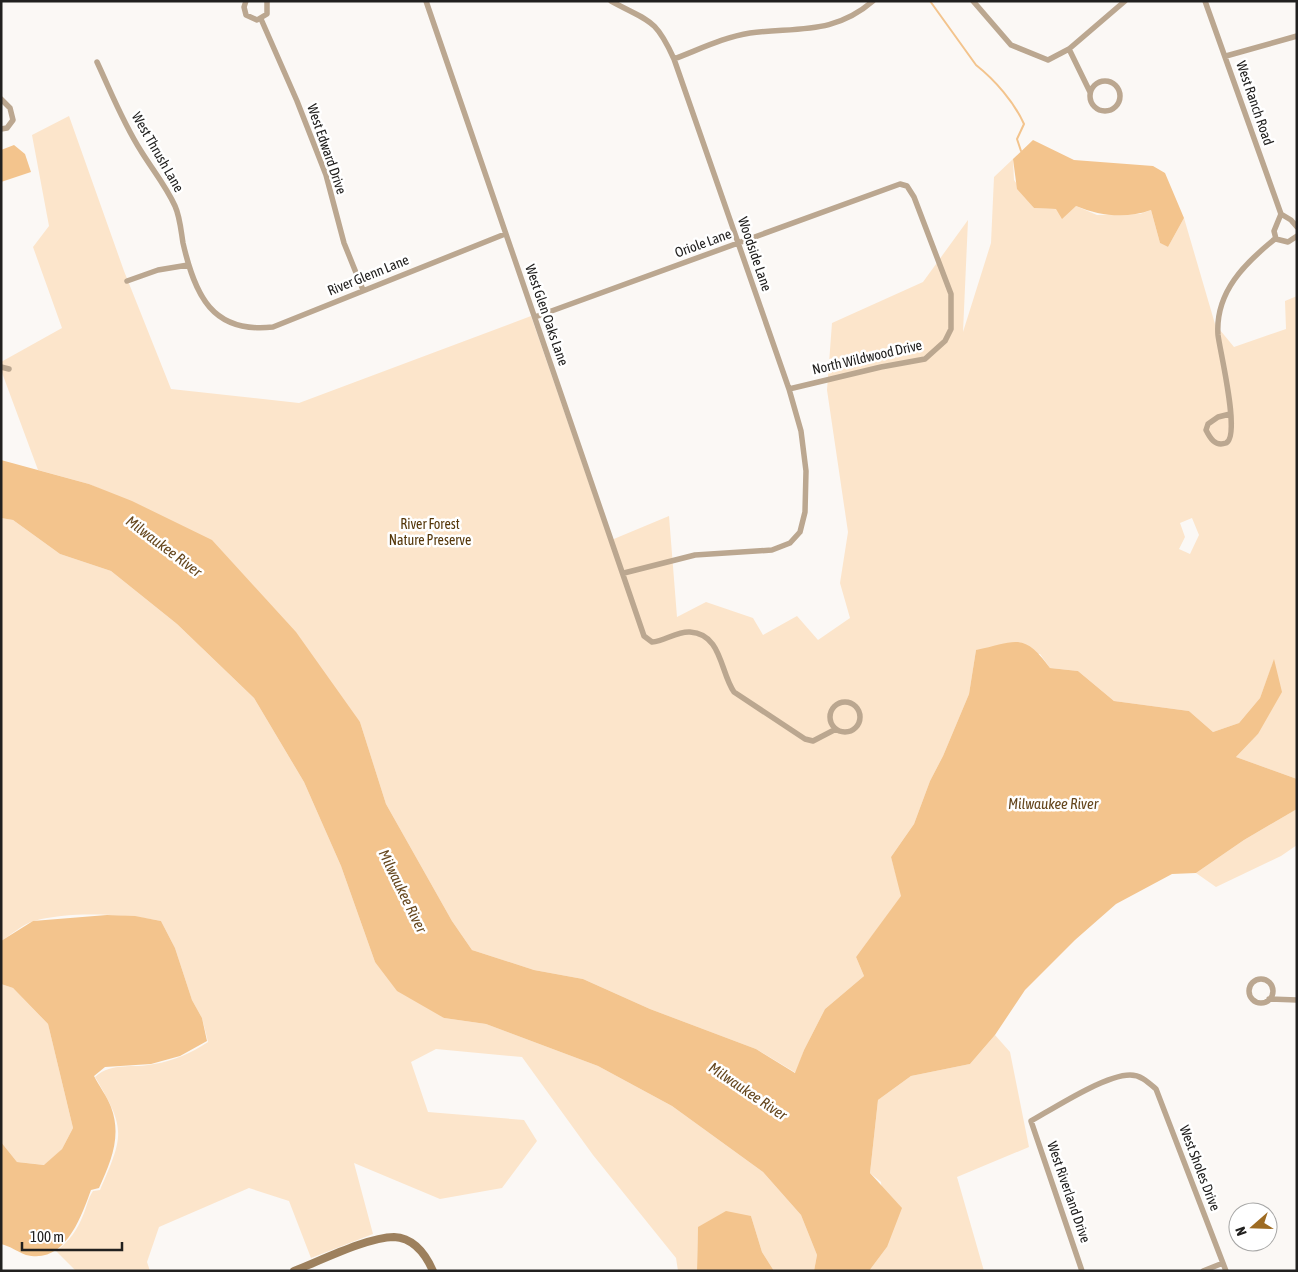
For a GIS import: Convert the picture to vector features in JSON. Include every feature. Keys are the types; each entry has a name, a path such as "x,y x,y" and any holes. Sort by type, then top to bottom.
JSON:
{"street":[{"path":"246,1 244,7 246,15 253,20 262,19 268,10 267,1"},
{"name":"West Glen Oaks Lane","path":"426,1 505,234 624,573 644,636 652,642 679,633 690,632 701,635 711,641 719,655 727,682 734,692 805,739 813,740 836,729"},
{"name":"Woodside Lane","path":"611,1 653,22 660,31 674,59 789,389 805,449 807,492 800,532 790,543 772,550 695,555 624,573"},
{"path":"674,59 740,36 813,30 830,26 845,20 873,1"},
{"path":"973,1 1011,45 1048,60 1068,49 1124,1"},
{"name":"West Ranch Road","path":"1205,1 1281,214"},
{"name":"West Edward Drive","path":"262,19 326,175 344,243 363,290"},
{"path":"1226,56 1297,36"},
{"path":"1068,49 1090,92 1090,102 1101,111 1114,108 1119,100 1115,86 1106,81 1096,84 1090,92"},
{"name":"West Thrush Lane","path":"97,62 123,119 176,208 188,265 199,294 223,320 238,326"},
{"path":"1,98 10,108 13,120 7,128 1,129"},
{"name":"Oriole Lane","path":"535,317 900,184 907,186 914,196 951,294 952,329 946,341"},
{"path":"1297,227 1291,220 1281,214 1274,231 1276,238 1285,243 1297,236"},
{"name":"River Glenn Lane","path":"238,326 256,329 273,327 505,234"},
{"path":"1230,414 1218,417 1208,424 1206,430 1210,439 1219,444 1230,439 1232,428 1230,414 1218,335 1225,294 1238,273 1276,238"},
{"path":"127,281 158,270 188,265"},
{"name":"North Wildwood Drive","path":"789,389 881,367 926,359 946,341"},
{"path":"1,367 9,369"},
{"path":"847,702 856,706 860,720 855,729 846,732 836,729 830,721 834,707 847,702"},
{"path":"1270,999 1272,988 1269,982 1258,979 1252,984 1249,991 1255,1001 1263,1002 1270,999 1297,1000"},
{"name":"West Sholes Drive","path":"1031,1121 1114,1077 1131,1075 1143,1078 1156,1089 1226,1271"},
{"name":"West Riverland Drive","path":"1031,1121 1082,1271"},
{"path":"294,1271 371,1242 394,1237 407,1241 419,1248 428,1259 433,1271"},
{"path":"1203,1271 1223,1263"}],"green space":[{"name":"River Forest Nature Preserve","path":"69,116 124,271 171,389 299,403 531,316 609,541 669,516 677,617 706,602 753,618 763,635 797,616 818,640 850,618 840,583 848,532 827,390 832,323 923,282 968,220 963,332 991,243 994,177 1013,159 1014,180 1034,208 1056,209 1076,206 1097,215 1140,214 1151,210 1160,243 1168,247 1184,218 1215,324 1234,347 1286,329 1285,301 1297,296 1297,779 1236,757 1258,734 1274,660 1260,698 1239,723 1213,732 1189,711 1114,701 1078,671 1050,668 1040,654 976,650 969,694 943,756 930,781 914,824 891,857 902,896 856,957 864,976 825,1009 804,1050 796,1073 756,1049 650,1009 583,979 534,970 472,950 452,921 386,804 360,722 146,509 89,484 38,470 1,370 1,362 62,328 33,247 49,226 32,135","holes":["1192,518 1199,535 1190,554 1179,549 1185,537 1180,523"]},
{"path":"1,518 13,520 60,554 111,571 177,624 254,698 304,782 341,866 375,962 444,1018 486,1024 598,1066 672,1106 763,1172 801,1215 817,1255 814,1271 774,1271 762,1252 751,1216 698,1228 697,1271 678,1271 676,1258 593,1155 522,1057 436,1049 411,1062 428,1112 524,1120 537,1141 502,1188 440,1199 354,1163 373,1234 311,1258 289,1201 249,1188 159,1227 147,1262 150,1271 76,1271 56,1251 65,1244 76,1230 93,1191 100,1190 117,1144 117,1121 95,1077 102,1072 116,1067 146,1065 175,1059 208,1042 202,1018 192,1000 175,948 161,921 114,915 48,918 30,922 1,941"},
{"path":"1297,809 1297,845 1281,856 1216,887 1196,873 1244,840"},
{"path":"1,984 13,988 48,1024 73,1128 62,1149 45,1165 17,1162 1,1142"},
{"path":"995,1035 1010,1052 1029,1147 957,1177 984,1271 869,1271 887,1247 881,1182 870,1173 878,1100 911,1076 970,1064"}],"water":[{"path":"1033,140 1074,160 1153,166 1165,173 1184,218 1168,247 1160,243 1151,210 1132,215 1113,215 1094,212 1076,206 1062,219 1056,209 1034,208 1017,189 1013,159"},
{"path":"14,145 25,154 31,172 1,182 1,150"},
{"name":"Milwaukee River","path":"1,460 89,484 132,501 212,540 296,632 360,722 386,804 452,921 472,950 534,970 583,979 650,1009 756,1049 795,1073 804,1050 825,1009 864,976 856,957 901,896 891,857 914,824 930,781 943,756 969,694 976,650 1010,642 1025,644 1033,648 1050,668 1078,671 1114,701 1189,711 1213,732 1239,723 1260,698 1274,659 1282,692 1258,734 1236,757 1297,779 1297,809 1244,840 1196,873 1172,874 1116,904 1075,940 1025,990 995,1035 970,1064 911,1076 878,1100 870,1173 902,1208 887,1247 869,1271 814,1271 817,1255 801,1215 763,1172 672,1106 598,1066 486,1024 444,1018 397,991 375,962 341,866 304,782 254,698 177,624 111,571 60,554 13,520 1,518"},
{"path":"107,915 135,916 161,921 175,948 192,1000 202,1018 207,1041 180,1056 151,1064 105,1067 94,1076 109,1103 114,1118 115,1139 111,1159 99,1188 91,1190 76,1225 61,1246 51,1253 40,1256 26,1255 1,1244 1,1142 17,1162 44,1165 62,1149 73,1128 48,1024 13,988 1,984 1,941 33,921"},
{"path":"726,1211 751,1216 762,1252 774,1271 697,1271 698,1227"}],"waterway":[{"path":"930,1 976,65 997,84 1015,108 1024,124 1017,139 1021,151"}]}
